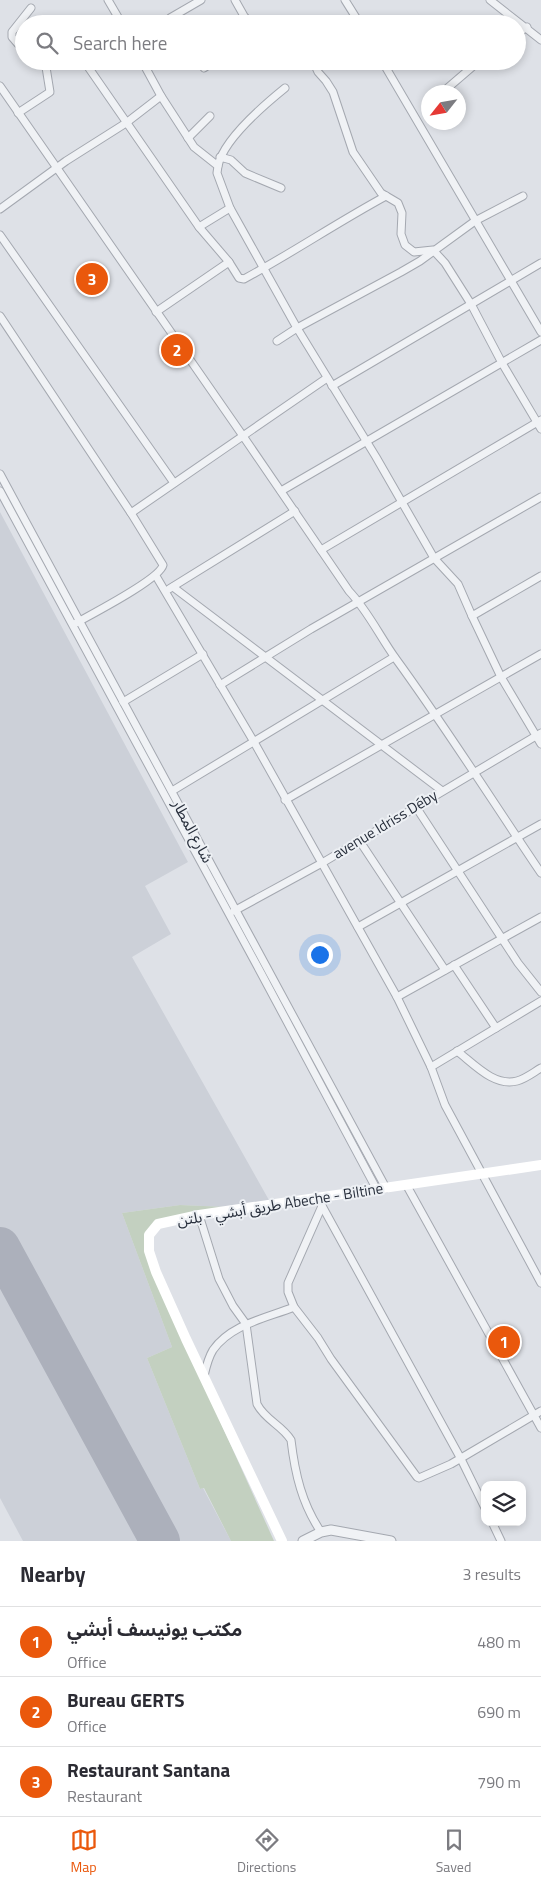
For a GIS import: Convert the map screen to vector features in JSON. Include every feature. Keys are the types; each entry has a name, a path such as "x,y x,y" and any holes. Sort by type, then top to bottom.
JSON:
{"main road":[{"name":"طريق أبشي - بلتن Abeche - Biltine","path":"282,1541 156,1272 149,1251 149,1235 158,1224 199,1215 320,1202 382,1189 541,1166"}],"street":[{"path":"108,0 117,15"},
{"path":"175,15 201,0"},
{"path":"235,0 243,15"},
{"path":"345,0 354,15"},
{"path":"490,0 511,15"},
{"path":"501,0 502,8"},
{"path":"25,15 31,8"},
{"path":"527,27 541,40"},
{"path":"15,28 12,32 12,37 15,40"},
{"path":"18,113 50,92 46,70"},
{"path":"93,70 126,123 199,227 229,262 239,278 244,279 265,268 357,211 386,196"},
{"path":"147,70 194,147 218,166"},
{"path":"317,70 333,92 352,152 381,193 398,203 402,213 401,234 405,245 414,252 433,250"},
{"path":"387,70 541,332"},
{"path":"452,85 468,70"},
{"path":"0,86 294,512 349,590 360,602 394,657 475,772 541,873"},
{"path":"285,88 253,116 238,132 220,157 217,173 230,208 297,328 367,442 434,558 458,584 501,677 538,734 541,744"},
{"path":"0,209 57,168 126,123 162,96"},
{"path":"188,138 210,116"},
{"path":"220,157 231,160 245,173 281,188"},
{"path":"277,341 297,328 420,261 475,221 523,196"},
{"path":"199,227 230,208"},
{"path":"0,235 174,483"},
{"path":"433,250 444,263 471,304 502,363 539,421 541,429"},
{"path":"156,312 229,262"},
{"path":"332,386 541,263"},
{"path":"0,316 131,513 163,565 156,576 72,626"},
{"path":"281,491 541,340"},
{"path":"131,513 327,378"},
{"path":"321,550 539,421"},
{"name":"شارع المطار","path":"0,474 237,911 312,1067 382,1189"},
{"name":"شارع المطار","path":"0,491 228,913 265,971 319,1063 382,1189"},
{"path":"220,685 311,629 541,497"},
{"path":"165,592 294,512"},
{"path":"156,576 254,742 397,997 431,1067 445,1105 541,1283"},
{"path":"472,616 541,576"},
{"path":"173,587 441,790"},
{"path":"123,702 203,654"},
{"path":"285,800 541,654"},
{"path":"172,791 394,657"},
{"name":"avenue Idriss Déby","path":"228,913 237,911 322,863 441,790 538,734"},
{"path":"416,807 459,870 518,963 541,992"},
{"path":"358,927 541,824"},
{"path":"359,840 445,970"},
{"path":"397,997 541,917"},
{"path":"454,965 496,1028"},
{"path":"431,1067 541,1001"},
{"path":"458,1051 495,1080 518,1081 541,1068"},
{"path":"312,1067 319,1063"},
{"path":"407,1186 541,1428"},
{"path":"320,1202 288,1283 288,1292 294,1307 417,1477 421,1477 461,1459 541,1411"},
{"path":"320,1202 372,1293 481,1500"},
{"path":"199,1215 219,1279 233,1306 246,1324 257,1404 260,1412 287,1434 290,1440 302,1496 309,1515 321,1532"},
{"path":"204,1376 208,1360 214,1350 231,1333 246,1324 294,1307"},
{"path":"494,1526 501,1541"},
{"path":"303,1541 321,1532 331,1530 391,1541"}],"shaded area":[{"path":"0,512 188,862 145,886 171,934 132,957 274,1209 180,1205 122,1213 172,1347 147,1358 200,1489 203,1488 231,1541 23,1541 0,1498"}],"green space":[{"path":"180,1205 274,1209 161,1225 151,1231 150,1253 219,1419 274,1541 231,1541 204,1488 200,1489 147,1358 172,1347 122,1213"}],"runway":[{"path":"0,1247 160,1541"}],"place":[{"name":"Restaurant Santana","path":"92,279"},
{"name":"Bureau GERTS","path":"177,350"},
{"name":"مكتب يونيسف أبشي","path":"504,1342"}]}
